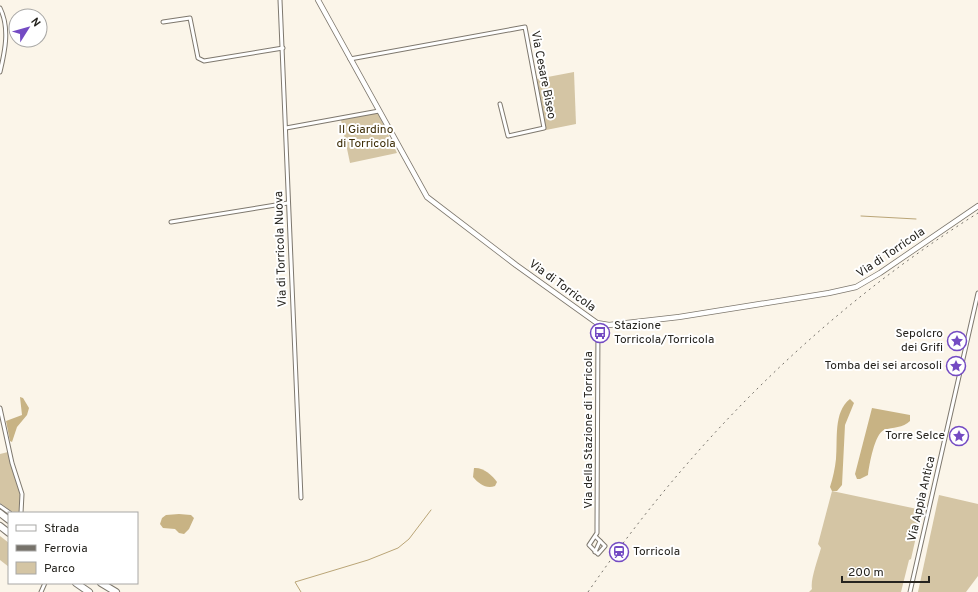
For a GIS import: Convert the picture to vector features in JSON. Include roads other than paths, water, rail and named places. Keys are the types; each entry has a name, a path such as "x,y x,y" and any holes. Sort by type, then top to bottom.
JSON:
{"highway":[{"path":"0,513 8,519"},
{"path":"0,526 8,532"},
{"path":"77,584 89,592"},
{"path":"103,584 116,592"}],"street":[{"name":"Via di Torricola Nuova","path":"280,0 301,498"},
{"name":"Via di Torricola","path":"318,0 420,185 432,202 586,317 598,324 614,324 683,316 829,293 856,287 877,276 978,206"},
{"path":"0,8 6,38 0,72"},
{"path":"163,22 190,18 198,58 204,61 283,48"},
{"name":"Via Cesare Biseo","path":"350,58 525,27 544,128 508,136 500,104"},
{"path":"286,128 379,111"},
{"path":"171,222 288,203"},
{"name":"Via Appia Antica","path":"910,592 978,292"},
{"name":"Via della Stazione di Torricola","path":"595,552 589,545 595,536 597,526 598,324"},
{"path":"0,408 12,463 22,494 21,512"},
{"path":"0,506 9,512"},
{"path":"595,536 600,541 605,546 598,554 595,552 600,541"}],"waterway":[{"path":"861,216 916,219"},
{"path":"301,592 295,582 368,560 398,548 409,539 431,510"}],"railway":[{"path":"588,592 628,536 671,483 716,432 764,383 813,336 866,292 921,251 978,213"}],"place":[{"name":"Stazione Torricola/Torricola","path":"600,333"},
{"name":"Sepolcro dei Grifi","path":"957,341"},
{"name":"Tomba dei sei arcosoli","path":"956,366"},
{"name":"Torre Selce","path":"959,436"},
{"name":"Torricola","path":"619,552"}],"park label":[{"name":"Il Giardino di Torricola","path":"366,137"}]}
